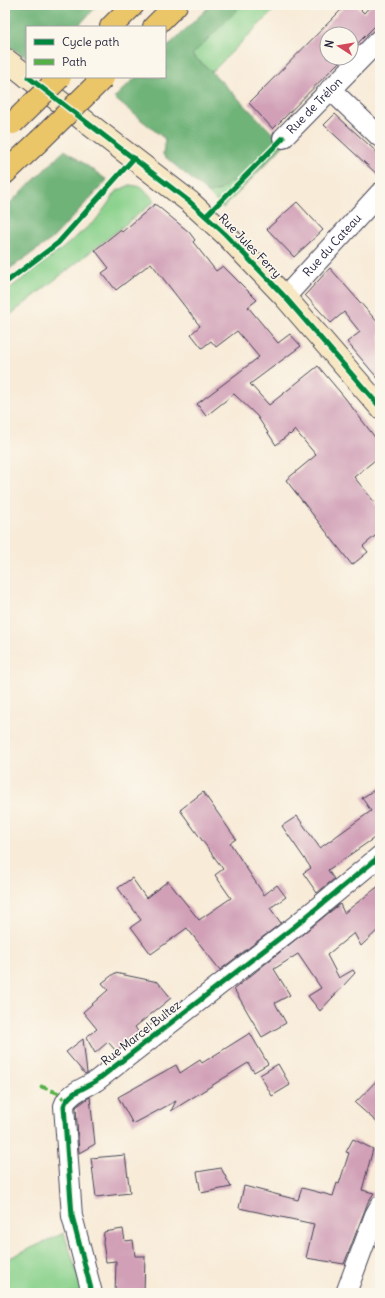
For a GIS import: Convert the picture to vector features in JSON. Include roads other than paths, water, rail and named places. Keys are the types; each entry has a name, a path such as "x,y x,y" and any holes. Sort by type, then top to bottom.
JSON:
{"highway":[{"path":"112,26 133,5"},
{"path":"155,26 176,5"},
{"path":"9,127 59,78"},
{"path":"5,173 102,78"}],"street":[{"name":"Rue de Trélon","path":"283,138 380,39"},
{"name":"Rue Jules Ferry","path":"5,59 26,75"},
{"name":"Rue Jules Ferry","path":"29,78 190,202 230,239 285,297 380,407"},
{"path":"330,89 380,137"},
{"name":"Rue du Cateau","path":"285,297 380,193"},
{"name":"Rue Marcel Bultez","path":"92,1293 72,1216 64,1106 69,1096 96,1081 294,927 380,856"},
{"path":"346,1293 375,1215 380,1206"}]}
